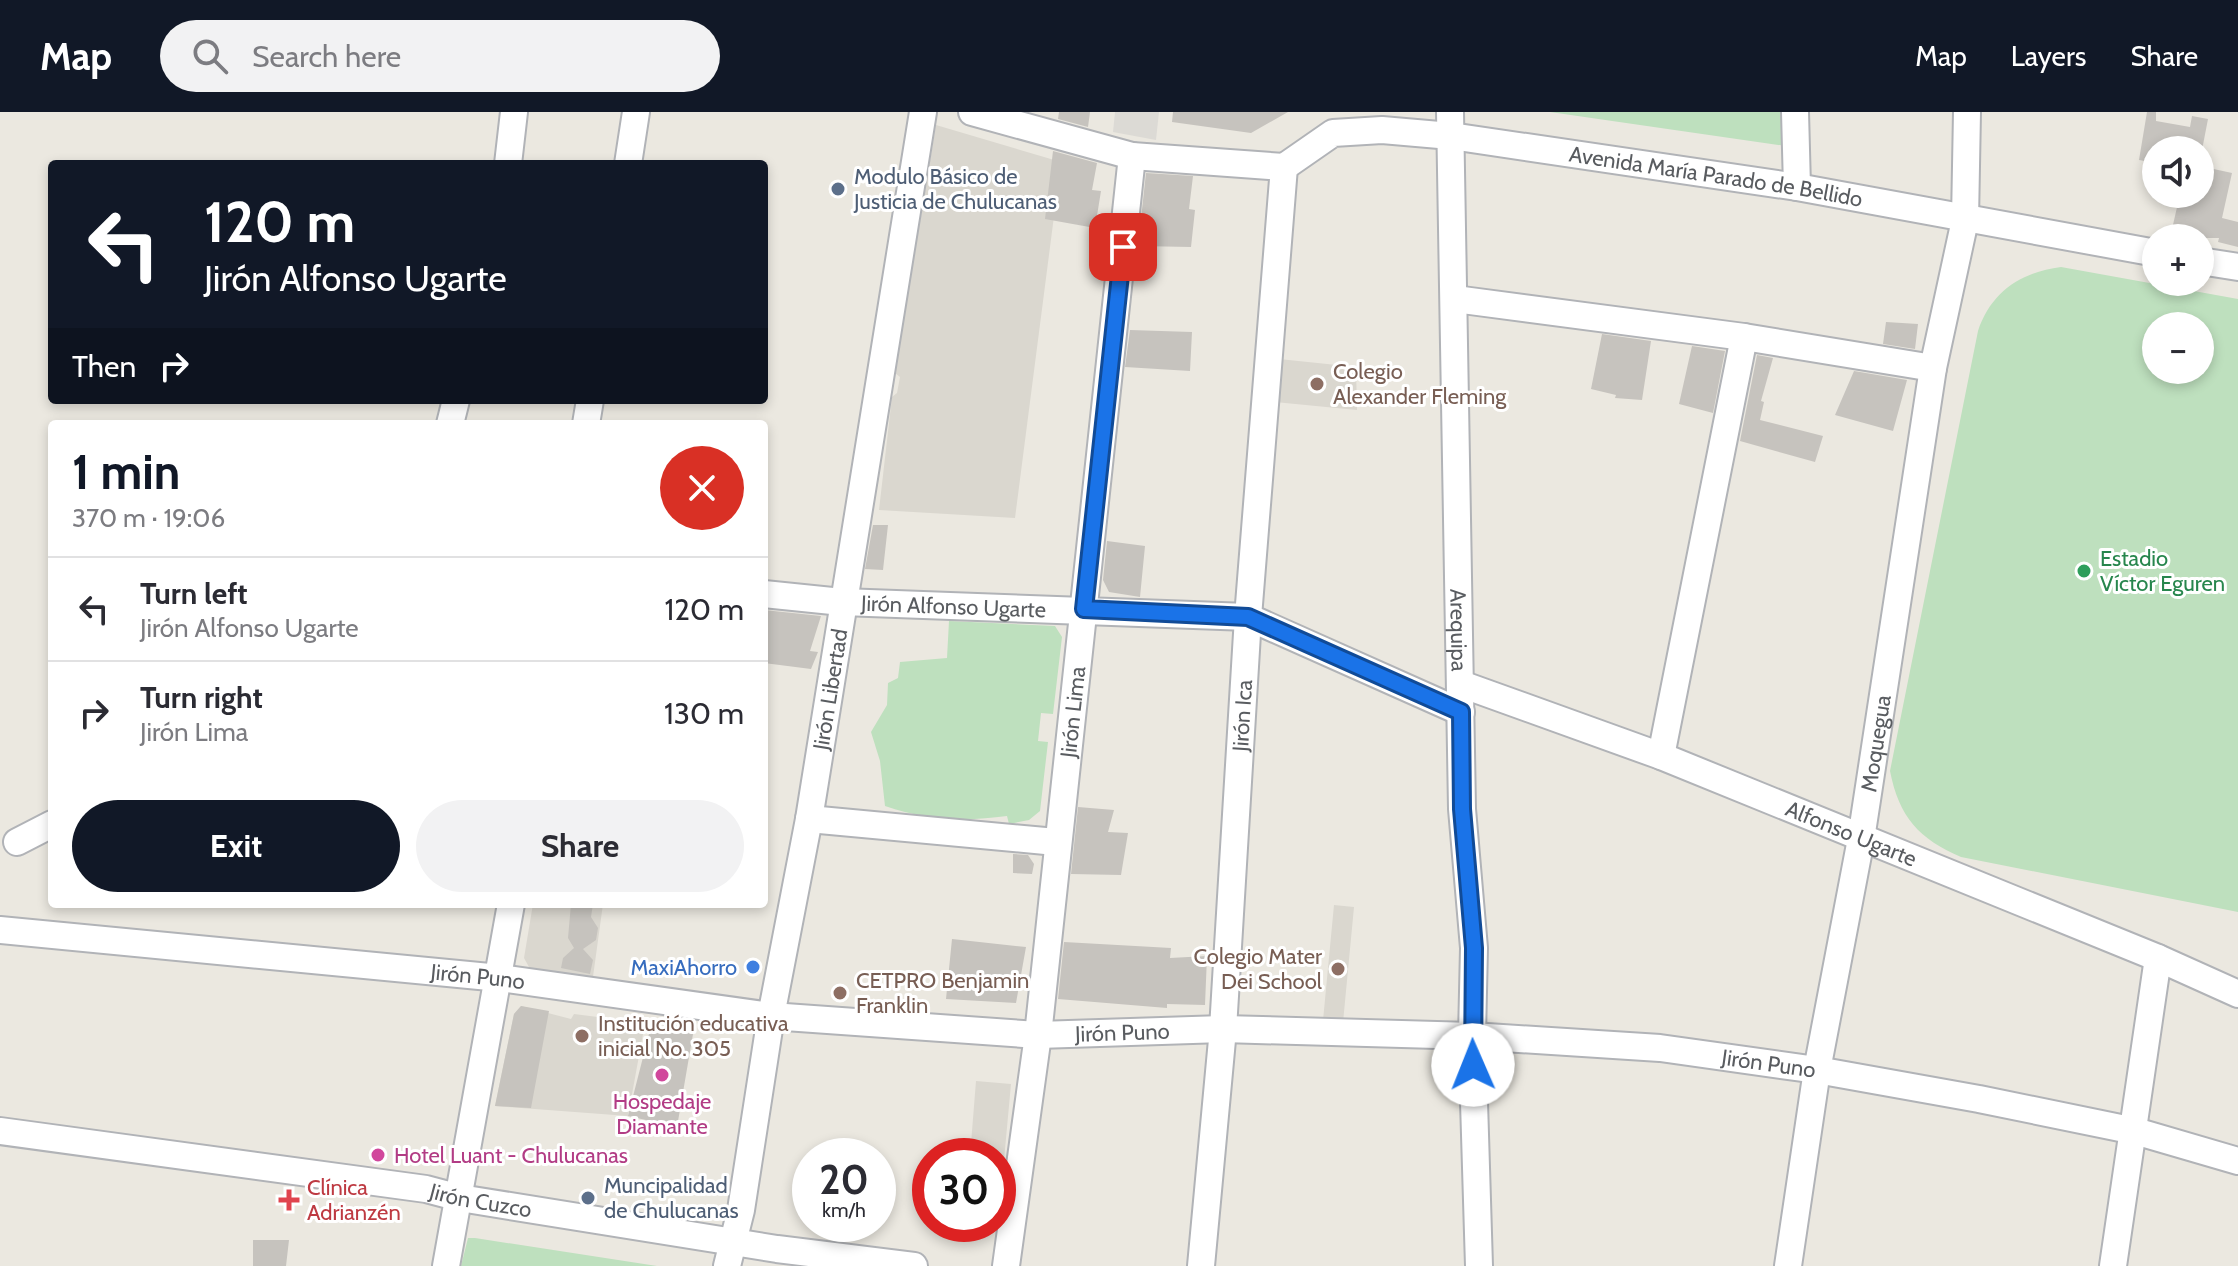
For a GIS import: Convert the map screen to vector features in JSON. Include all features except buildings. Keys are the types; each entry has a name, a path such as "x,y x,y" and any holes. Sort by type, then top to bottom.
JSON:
{"street":[{"path":"508,160 514,112"},
{"path":"629,160 636,112"},
{"name":"Jirón Libertad","path":"730,1254 741,1210 771,1016 809,819 923,112"},
{"path":"972,112 1132,156 1284,167"},
{"path":"1795,112 1797,187"},
{"name":"Moquegua","path":"1788,1266 1817,1070 1861,839 1933,368 1965,220 1967,112"},
{"name":"Avenida María Parado de Bellido","path":"1284,167 1332,123 1382,130 1450,124 2142,251"},
{"name":"Arequipa","path":"1450,124 1462,809 1474,948 1472,1036 1479,1266"},
{"name":"Jirón Lima","path":"1006,1266 1038,1035 1056,842 1132,156"},
{"name":"Jirón Ica","path":"1201,1266 1223,1029 1248,617 1284,167"},
{"path":"2214,263 2238,267"},
{"path":"1455,299 1744,337 1933,368"},
{"path":"1661,756 1744,337"},
{"name":"Jirón Alfonso Ugarte","path":"768,594 842,602 1248,617 1461,712"},
{"name":"Alfonso Ugarte","path":"1461,684 1661,756 2158,958 2238,994"},
{"path":"809,819 1056,842"},
{"path":"17,842 48,826"},
{"path":"446,1266 510,908"},
{"name":"Jirón Puno","path":"0,930 500,978 771,1016 1038,1035 1223,1029 1472,1036 1660,1048 1817,1070 2135,1131 2238,1161"},
{"path":"2113,1266 2158,958"},
{"name":"Jirón Cuzco","path":"0,1131 426,1189 730,1254 914,1266"}],"shaded area":[{"path":"1115,112 1159,112 1156,140 1113,132"},
{"path":"936,125 1061,162 1015,518 879,510 892,397 897,393 900,377 895,373"},
{"name":"Colegio Alexander Fleming","path":"1279,359 1356,367 1357,410 1275,402"},
{"name":"Colegio Mater Dei School","path":"1334,905 1354,907 1342,1033 1322,1031"},
{"path":"532,908 602,908 592,984 534,976 524,958"},
{"path":"521,1006 571,1019 574,1014 645,1023 628,1116 495,1106 514,1014"},
{"path":"976,1081 1011,1084 1006,1138 971,1138"}],"green space":[{"path":"1550,112 1785,112 1786,146"},
{"name":"Estadio Víctor Eguren","path":"2061,267 2142,282 2142,296 2214,295 2238,299 2238,912 1961,857 1922,834 1905,814 1894,787 1890,771 1978,331 1999,295 2009,286 2033,274"},
{"path":"949,621 1055,626 1062,637 1053,714 1041,713 1038,741 1048,742 1040,811 1029,820 1009,824 1007,816 945,818 885,806 880,761 871,732 887,705 888,683 898,678 900,662 947,658"},
{"path":"468,1238 475,1238 657,1266 461,1266"}],"place":[{"name":"Modulo Básico de Justicia de Chulucanas","path":"838,189"},
{"name":"Colegio Alexander Fleming","path":"1317,384"},
{"name":"Estadio Víctor Eguren","path":"2084,571"},
{"name":"MaxiAhorro","path":"753,967"},
{"name":"Colegio Mater Dei School","path":"1338,969"},
{"name":"CETPRO Benjamin Franklin","path":"840,993"},
{"name":"Institución educativa inicial No. 305","path":"582,1036"},
{"name":"Hospedaje Diamante","path":"662,1075"},
{"name":"Hotel Luant - Chulucanas","path":"378,1155"},
{"name":"Muncipalidad de Chulucanas","path":"588,1198"},
{"name":"Clínica Adrianzén","path":"289,1200"}],"route":[{"path":"1123,247 1084,609 1248,617 1461,712 1462,809 1474,948 1473,1065"}]}
